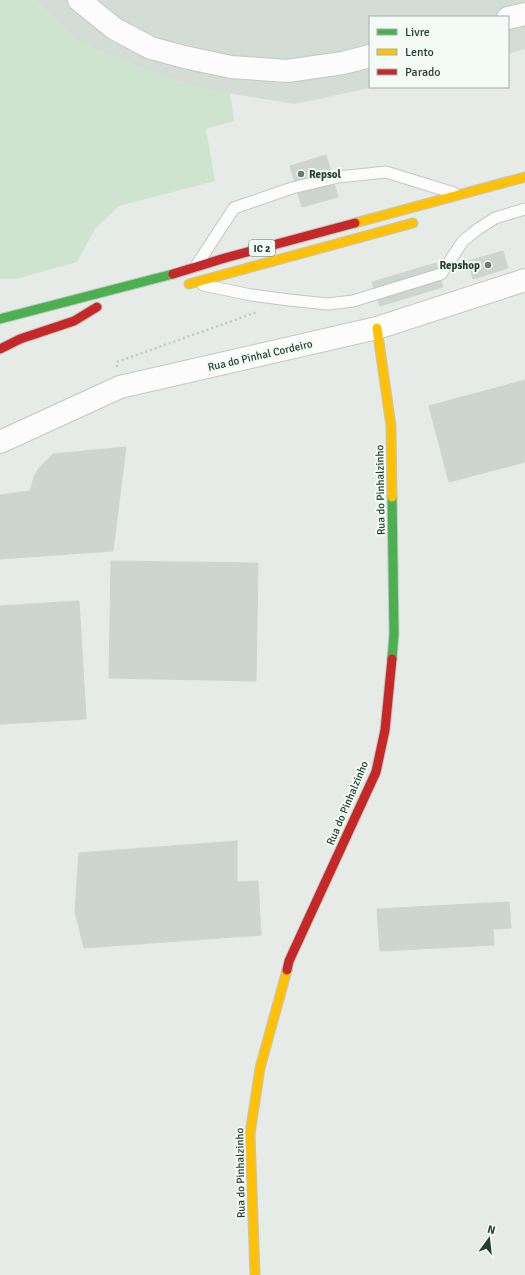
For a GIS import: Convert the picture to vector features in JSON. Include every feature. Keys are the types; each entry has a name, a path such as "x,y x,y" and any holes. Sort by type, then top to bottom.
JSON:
{"main road":[{"name":"IC 2","path":"0,319 194,268 233,256 525,177"},
{"name":"IC 2","path":"180,287 423,220"},
{"path":"0,349 20,339 74,320 101,306 68,314"},
{"path":"0,309 39,308"},
{"name":"Rua do Pinhalzinho","path":"254,1275 250,1134 260,1068 289,960 376,772 385,730 394,634 391,426 377,328"}],"street":[{"path":"79,0 115,29 151,48 231,67 287,71 343,63 369,56"},
{"path":"509,18 525,14"},
{"name":"Rua do Pinhal Cordeiro","path":"0,442 120,387 377,328 525,280"}],"lane":[{"path":"194,268 234,208 292,188 338,177 386,172 460,195"},
{"path":"195,283 251,295 289,300 328,304 353,301 441,274 463,241 478,229 495,218 525,209"}],"path":[{"path":"120,387 117,362 259,311"}],"shaded area":[{"path":"35,0 525,0 525,49 509,54 509,16 369,16 369,88 295,104 207,90 161,76 78,42"}],"green space":[{"path":"0,0 35,0 78,42 161,76 207,90 230,93 234,121 206,129 215,181 119,206 95,229 77,262 16,279 0,279"}],"building":[{"path":"326,155 338,197 302,207 290,166"},
{"name":"Repshop","path":"503,251 508,268 473,279 468,261"},
{"path":"436,263 443,287 380,306 372,282"},
{"path":"525,380 525,462 449,482 429,406"},
{"path":"126,447 113,551 0,559 0,495 30,491 34,477 39,468 53,454"},
{"path":"111,561 258,563 256,681 109,678"},
{"path":"79,601 86,719 0,724 0,606"},
{"path":"237,841 237,882 258,881 261,935 84,948 75,912 79,853"},
{"path":"509,902 511,928 493,929 494,945 380,951 377,909"}],"traffic: fast":[{"path":"0,319 173,274"},
{"path":"392,497 394,634 392,659"}],"traffic: slow":[{"path":"355,223 525,177"},
{"path":"189,284 413,223"},
{"path":"377,328 391,426 392,497"},
{"path":"255,1275 250,1134 260,1068 287,970"}],"traffic: jam":[{"path":"173,274 225,258 355,223"},
{"path":"0,349 20,339 74,321 97,307"},
{"path":"287,970 289,961 376,772 385,730 392,659"}],"place":[{"name":"Repsol","path":"301,174"},
{"name":"Repshop","path":"488,265"}]}
